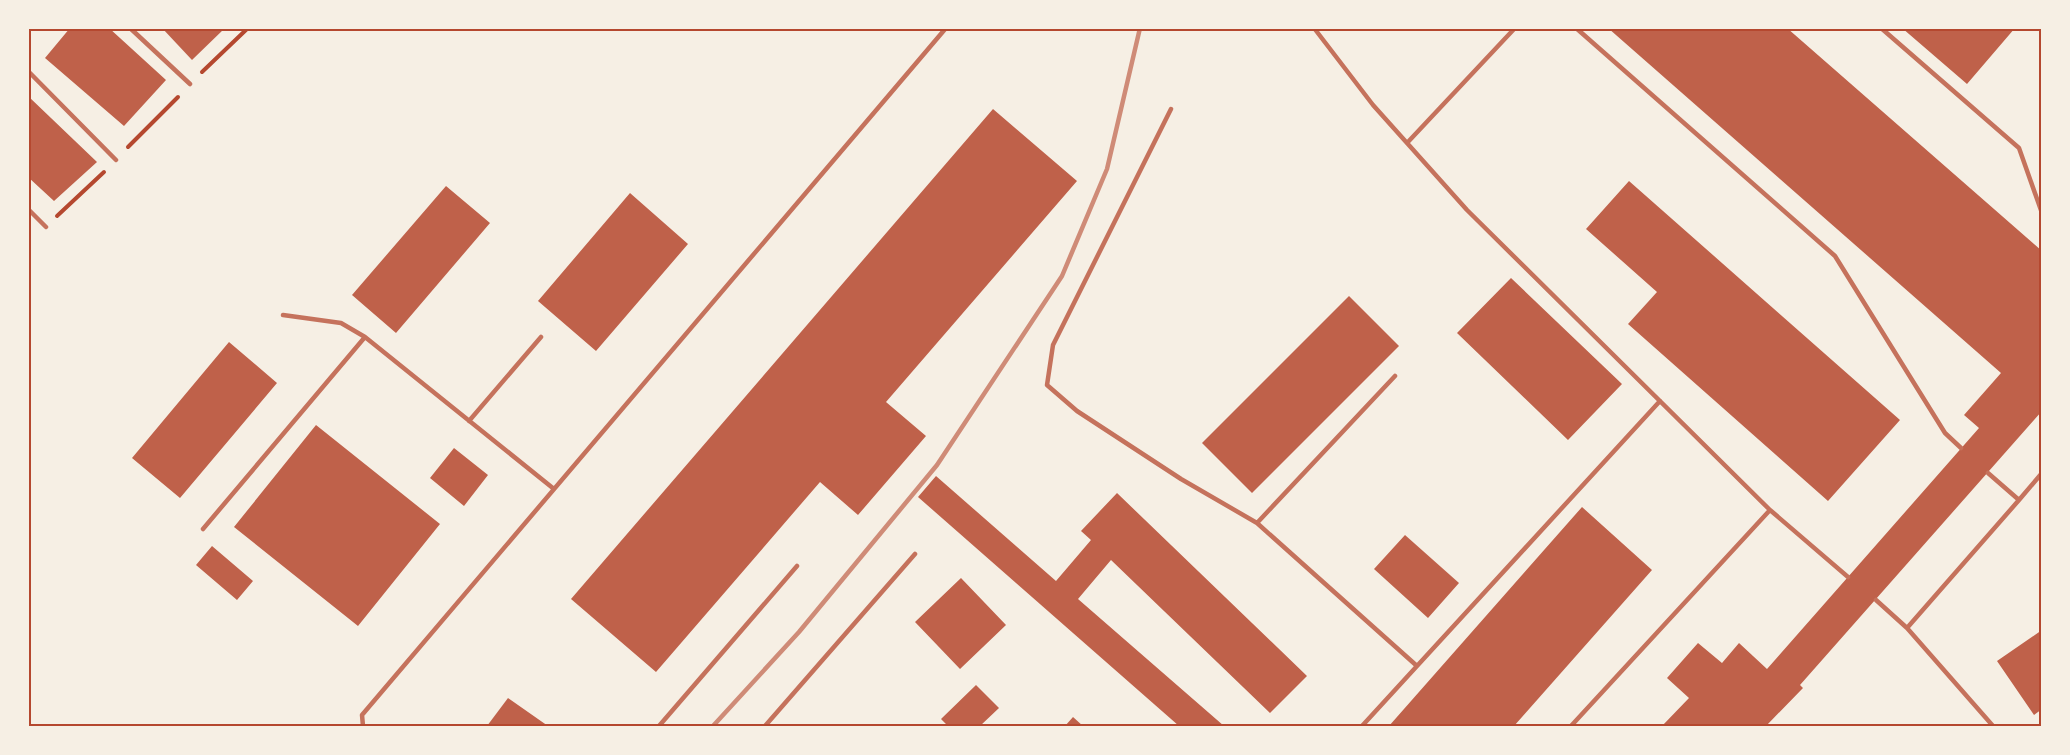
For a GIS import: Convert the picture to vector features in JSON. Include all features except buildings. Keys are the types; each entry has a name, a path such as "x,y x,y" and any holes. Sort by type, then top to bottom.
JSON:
{"lane":[{"path":"130,28 190,84"},
{"path":"363,726 362,715 946,28"},
{"path":"1314,28 1373,105 1467,210 1770,510 1848,577"},
{"path":"1407,143 1515,28"},
{"path":"1576,28 1835,256 1945,434 1961,448"},
{"path":"1881,28 2019,148 2042,213"},
{"path":"28,71 116,160"},
{"path":"1171,109 1053,345 1047,385 1077,411 1181,479 1257,523 1417,666"},
{"path":"28,209 46,227"},
{"path":"283,315 341,322 365,337 554,489"},
{"path":"203,529 365,337"},
{"path":"469,421 541,337"},
{"path":"1257,523 1395,376"},
{"path":"1362,726 1660,401"},
{"path":"1988,473 2019,500"},
{"path":"1907,628 2042,473"},
{"path":"1570,726 1770,510"},
{"path":"765,726 915,554"},
{"path":"659,726 797,566"},
{"path":"1876,600 1907,628 1993,726"}],"path":[{"path":"46,227 248,28"}],"railway":[{"path":"713,726 799,632 937,465 1062,276 1107,169 1140,28"}]}
